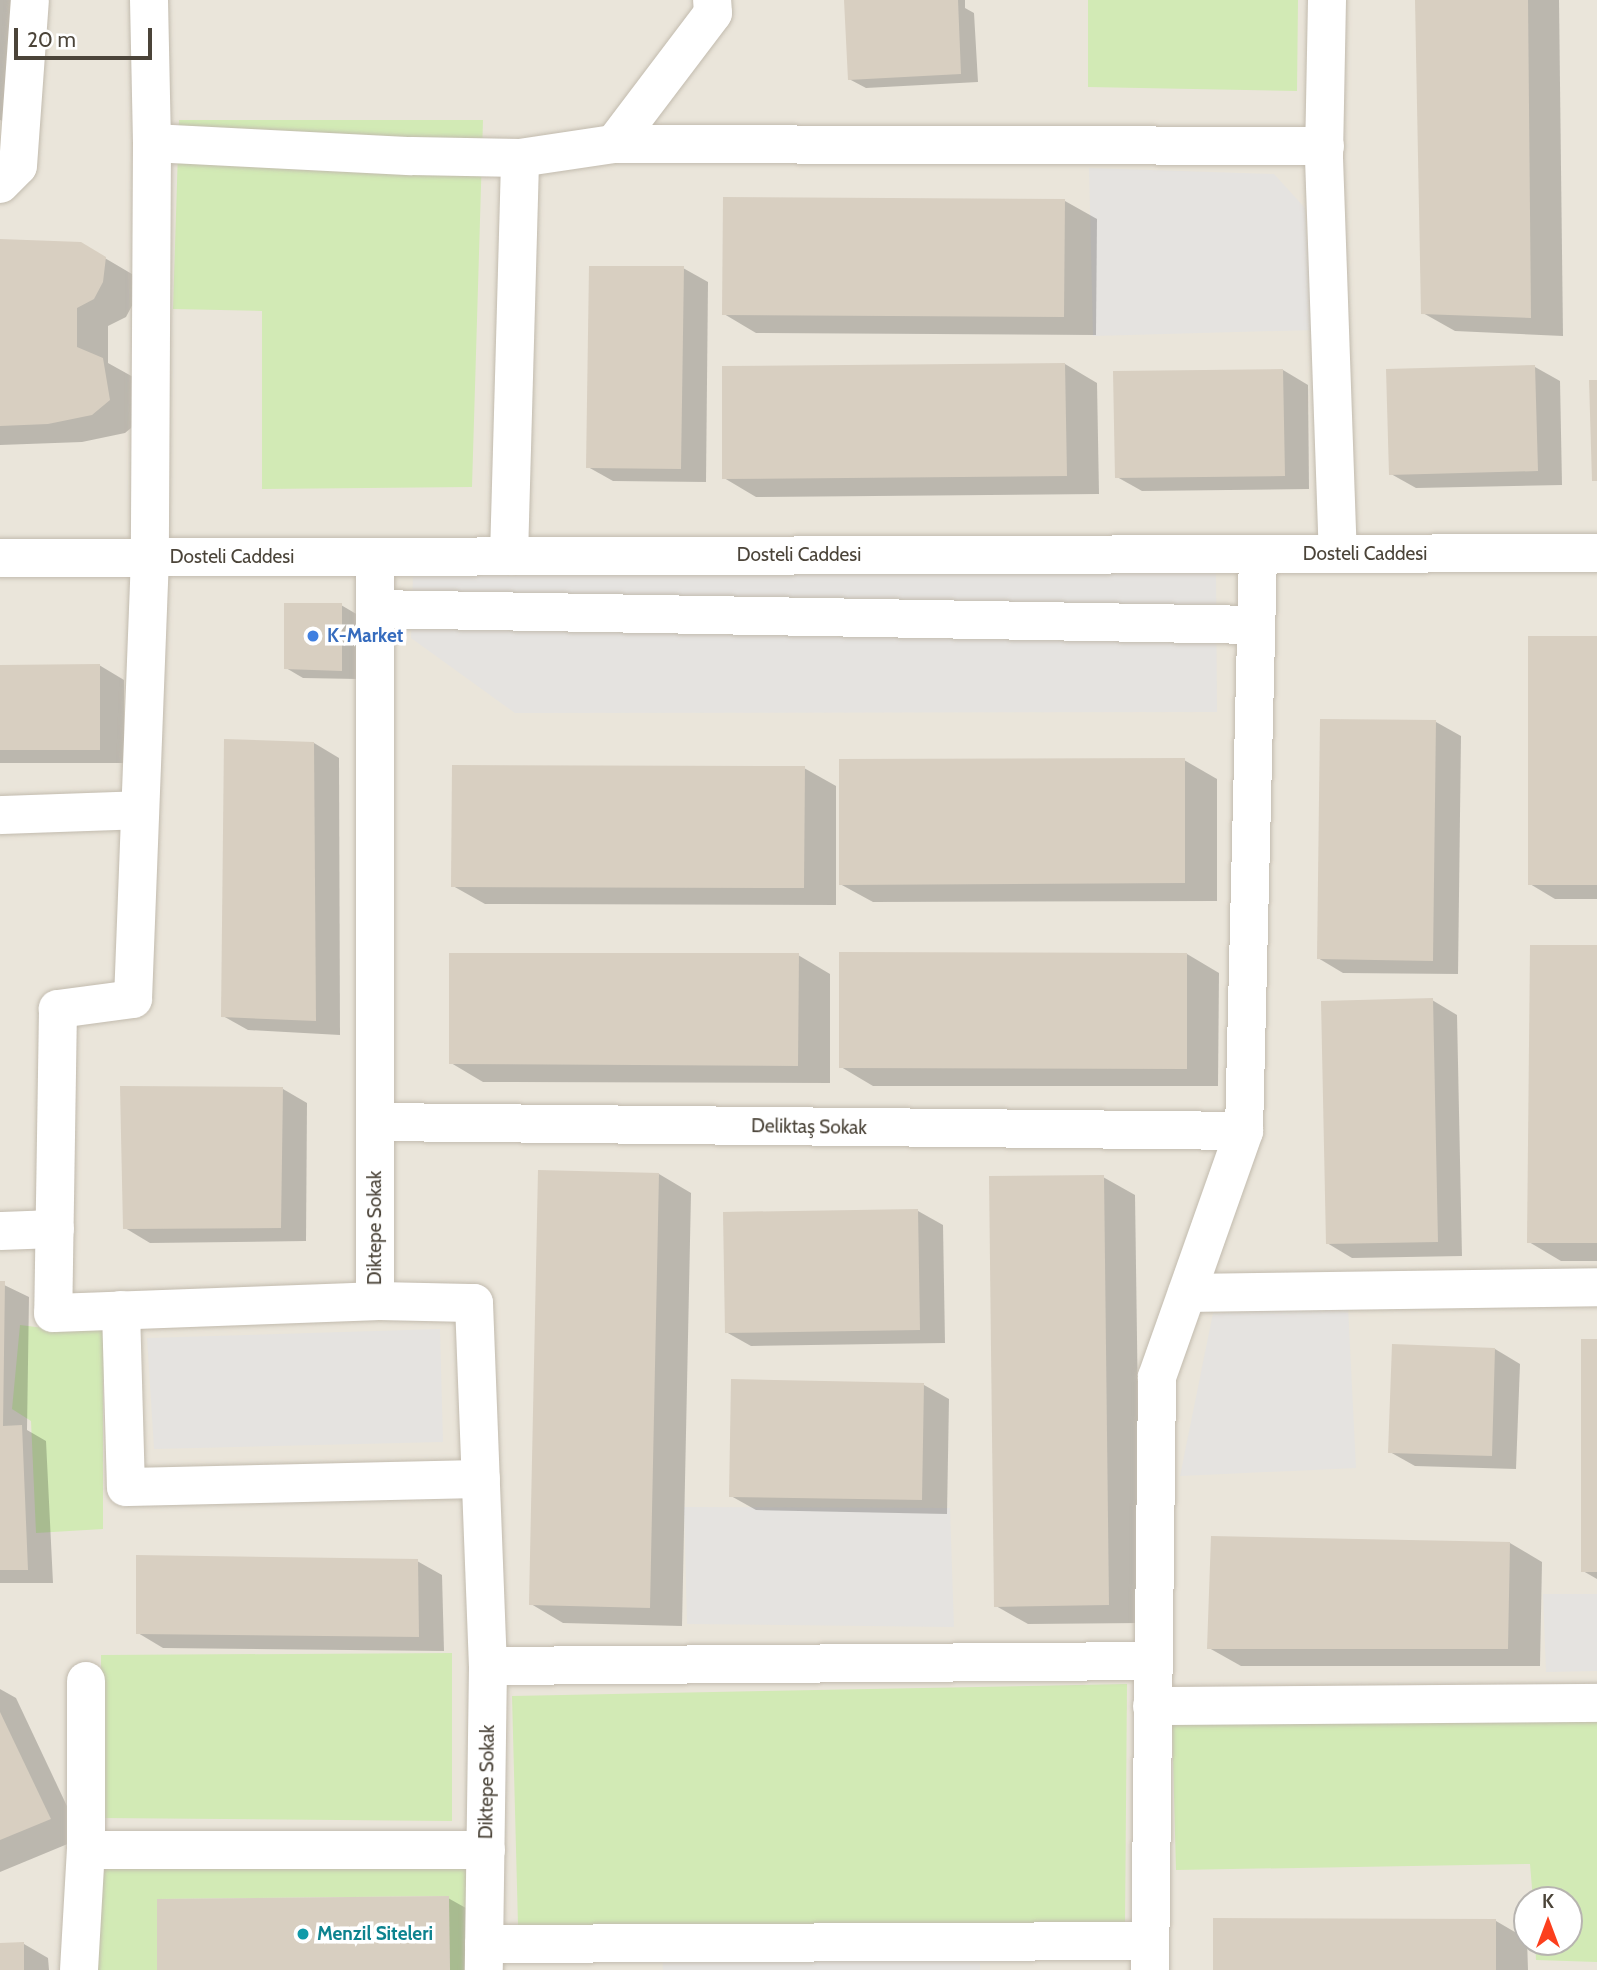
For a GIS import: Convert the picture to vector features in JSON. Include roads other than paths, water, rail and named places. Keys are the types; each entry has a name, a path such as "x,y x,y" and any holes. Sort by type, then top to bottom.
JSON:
{"street":[{"path":"0,184 18,166 30,0"},
{"path":"149,0 152,143 150,557 133,999 58,1009 53,1313 375,1301"},
{"path":"614,144 713,13 712,0"},
{"path":"1327,0 1325,146 1338,554"},
{"path":"152,143 412,156 520,158 614,144 1325,146"},
{"path":"509,556 520,158"},
{"name":"Dosteli Caddesi","path":"0,558 1597,553"},
{"path":"484,1957 1150,1956 1157,1377 1244,1131 1258,554"},
{"name":"Diktepe Sokak","path":"375,557 375,1301 474,1303 488,1666 484,1957"},
{"path":"375,609 1256,625"},
{"path":"0,815 140,810"},
{"name":"Deliktaş Sokak","path":"375,1122 1244,1131"},
{"path":"0,1231 55,1229"},
{"path":"1186,1293 1597,1287"},
{"path":"121,1310 126,1487 481,1479"},
{"path":"488,1666 1153,1661"},
{"path":"79,1970 86,1850 86,1681"},
{"path":"1152,1706 1597,1703"},
{"path":"86,1850 486,1850"}],"place":[{"name":"K-Market","path":"313,636"},
{"name":"Menzil Siteleri","path":"303,1934"}]}
